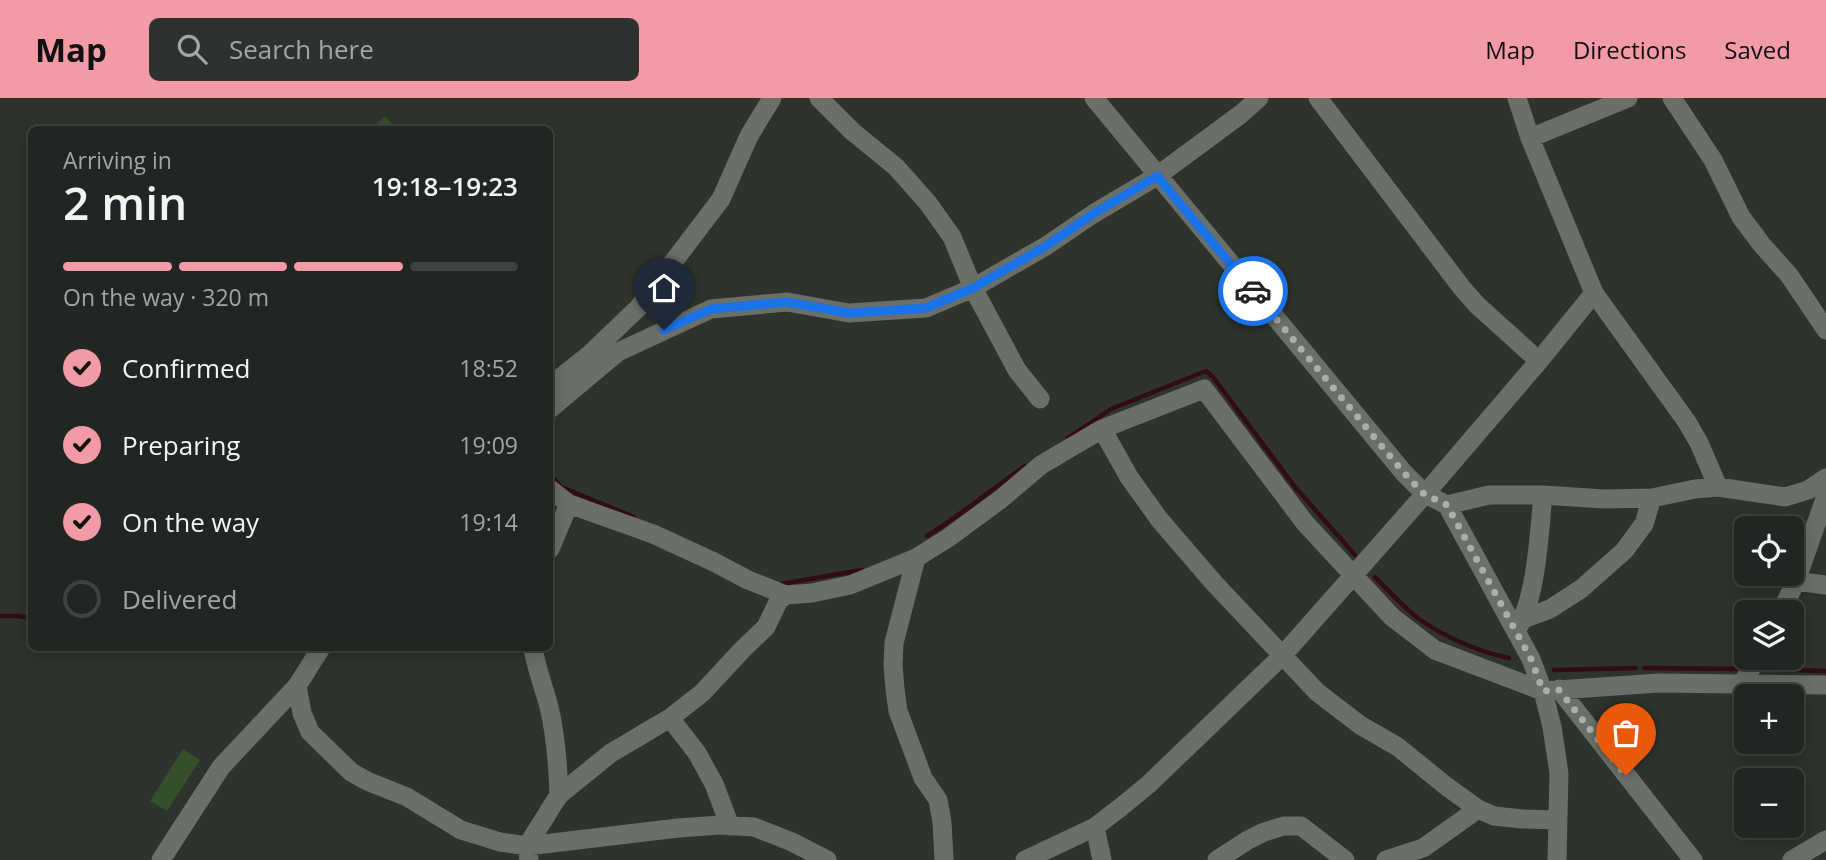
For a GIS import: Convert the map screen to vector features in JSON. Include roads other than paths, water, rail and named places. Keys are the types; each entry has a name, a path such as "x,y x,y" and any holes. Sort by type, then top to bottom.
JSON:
{"street":[{"path":"553,384 589,355 639,307 722,199 749,136 772,98"},
{"path":"819,98 853,132 896,167 928,203 952,237 973,288 1017,370 1040,399"},
{"path":"1094,98 1404,473 1424,494 1447,505 1520,625 1531,659 1551,690 1693,860"},
{"path":"553,406 618,352 711,309 787,302 849,313 926,308 973,288 1157,176 1259,98"},
{"path":"1318,98 1462,288 1539,361"},
{"path":"1517,98 1530,138 1594,293 1687,422 1718,487"},
{"path":"1530,138 1628,98"},
{"path":"1672,98 1713,160 1741,217 1790,275 1826,330"},
{"path":"1025,860 1095,827 1149,784 1283,655 1539,361 1594,293"},
{"path":"553,491 569,504 653,534 748,580 786,595 812,593 850,585 916,558 1001,499 1041,465 1102,429 1204,389 1305,523 1392,617 1435,650 1551,690 1659,683 1742,684 1750,670"},
{"path":"1102,429 1129,477 1159,519 1214,583 1317,692 1360,725 1398,747 1478,809 1494,816 1558,820"},
{"path":"1447,505 1489,495 1652,498 1718,487 1785,497 1808,490 1826,478"},
{"path":"1520,625 1534,572 1542,495"},
{"path":"1804,558 1826,496"},
{"path":"1520,625 1581,589 1624,551 1644,524 1652,498"},
{"path":"553,541 569,504"},
{"path":"916,558 894,643 895,689 898,711 923,778 939,800 944,860"},
{"path":"1804,582 1826,584"},
{"path":"528,853 559,795 611,753 670,718 702,693 766,627 779,600 786,595"},
{"path":"161,860 221,767 297,686 319,651"},
{"path":"534,651 556,746 559,795"},
{"path":"1804,685 1826,685"},
{"path":"297,686 302,713 310,732 351,772 407,797 461,830 528,853 548,845 678,828 730,826 754,827 827,860"},
{"path":"1551,690 1552,727 1559,773 1557,860"},
{"path":"670,718 697,753 715,784 730,826"},
{"path":"1385,860 1423,848 1478,809"},
{"path":"1217,860 1248,839 1284,826 1301,826 1345,860"},
{"path":"1095,827 1102,860"},
{"path":"1792,860 1826,840"}],"waterway":[{"path":"1068,438 1111,409 1206,371 1295,487 1355,555"},
{"path":"927,536 1025,466"},
{"path":"553,478 561,487 634,517"},
{"path":"781,584 862,570"},
{"path":"1375,577 1407,609 1430,626 1473,648 1509,658"},
{"path":"0,616 28,618"},
{"path":"1554,670 1636,668"},
{"path":"1644,668 1734,669"},
{"path":"1792,670 1826,671"}]}
